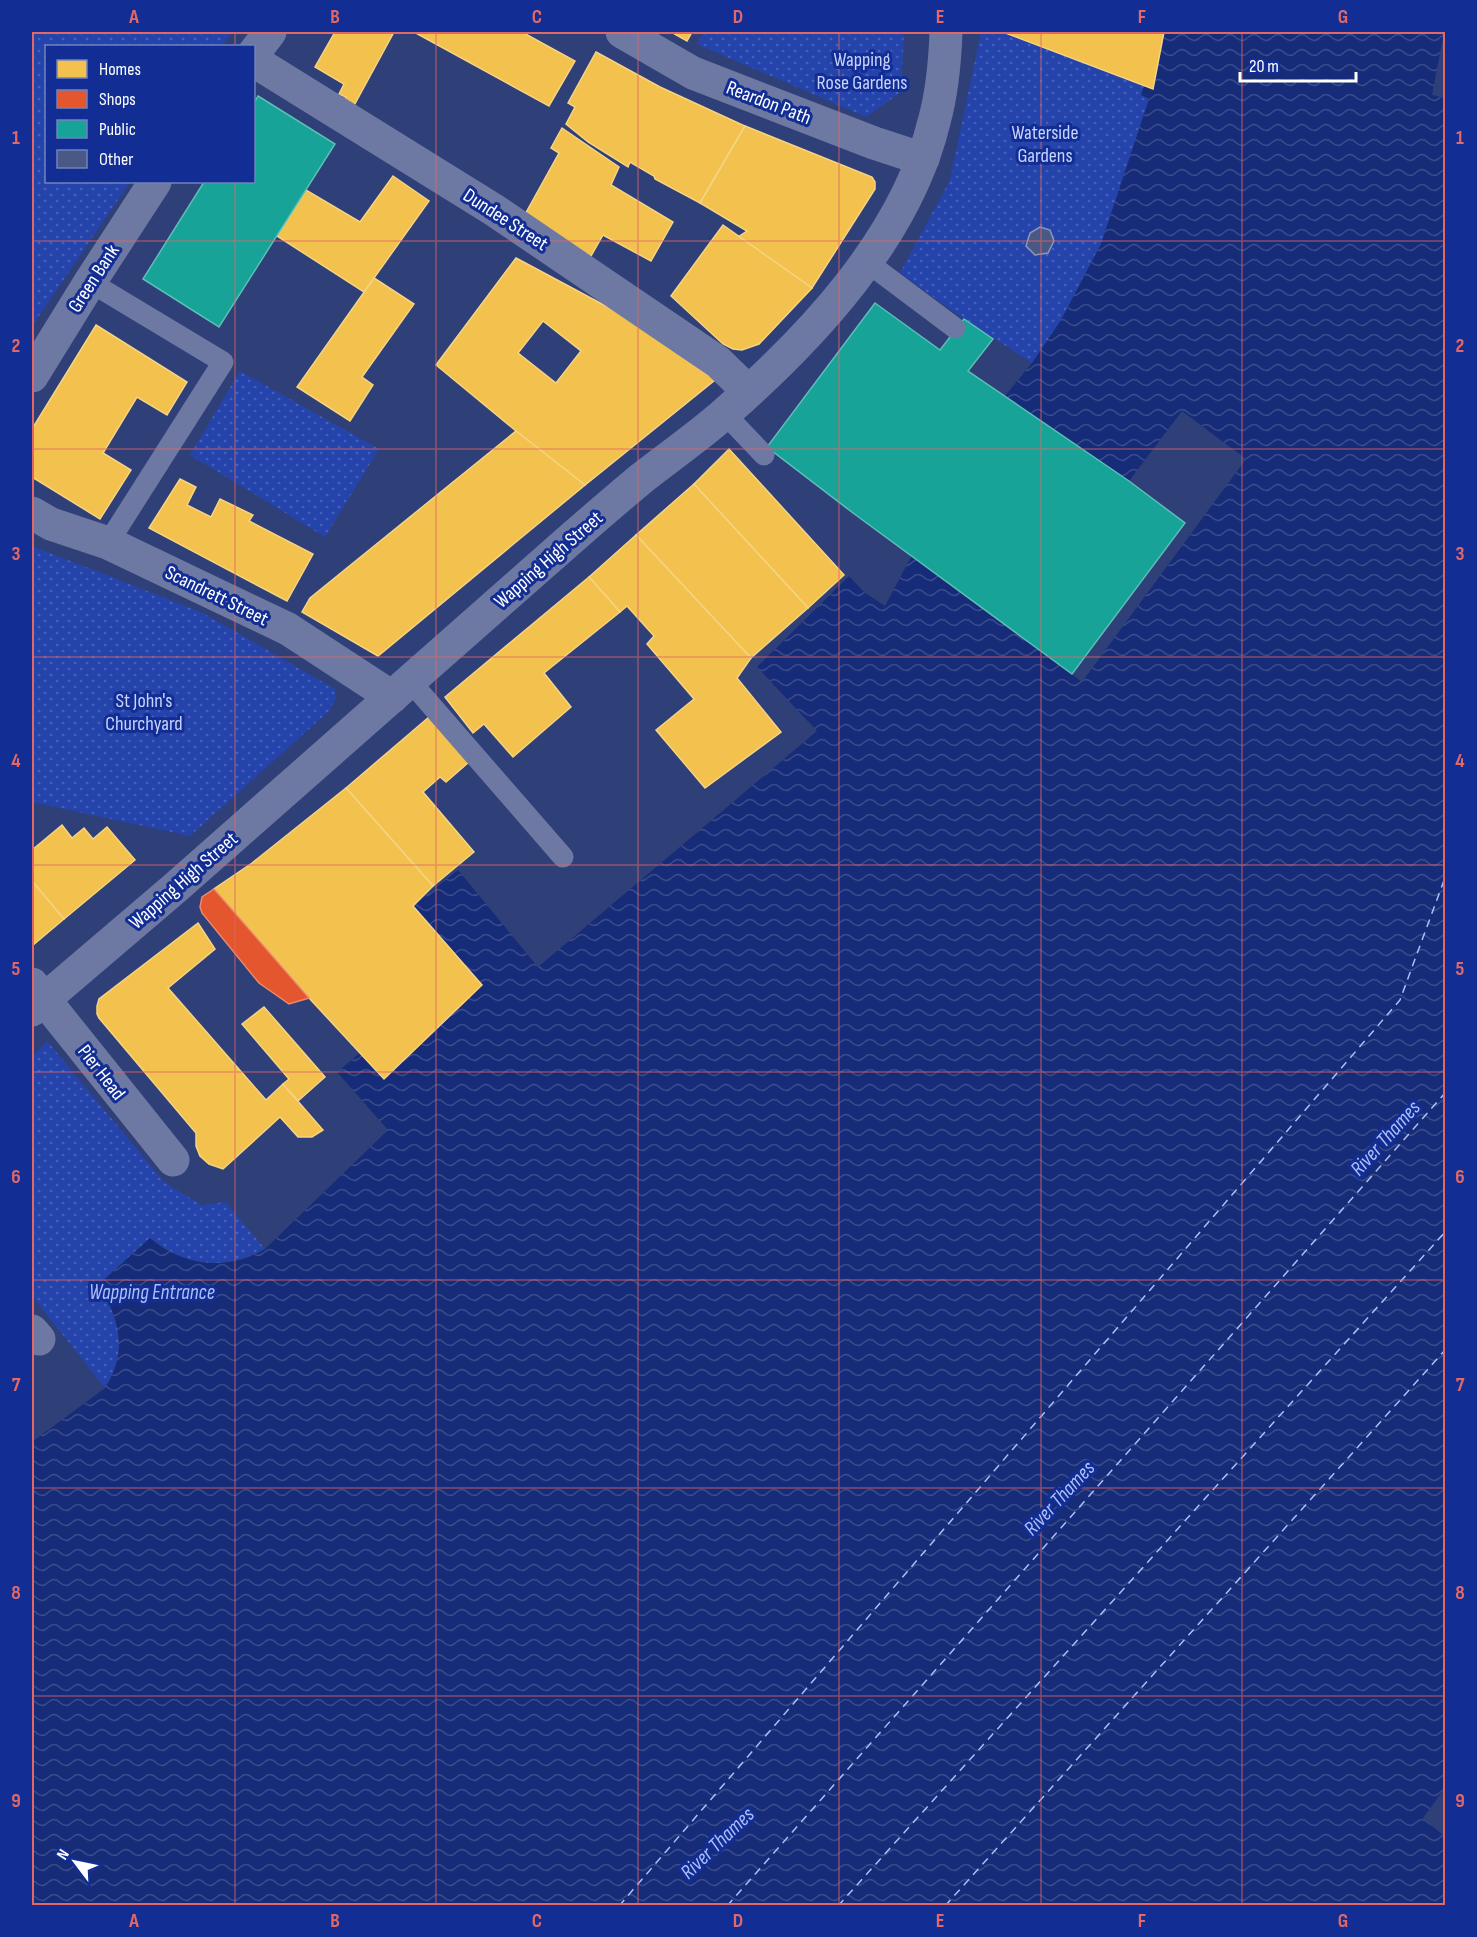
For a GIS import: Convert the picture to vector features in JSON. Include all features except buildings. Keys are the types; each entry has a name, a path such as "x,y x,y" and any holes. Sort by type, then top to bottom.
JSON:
{"street":[{"path":"255,52 270,32"},
{"name":"Reardon Path","path":"622,32 693,73 874,143 922,159"},
{"name":"Wapping High Street","path":"36,997 175,888 573,537 640,480 725,414 829,311 867,262 898,211 922,159 934,122 946,32"},
{"name":"Dundee Street","path":"255,62 494,210 718,362 748,391"},
{"name":"Green Bank","path":"32,376 154,183"},
{"name":"Scandrett Street","path":"32,513 51,524 108,543 288,629 401,689"},
{"name":"Pier Head","path":"36,997 172,1161"}],"lane":[{"path":"867,262 955,328"},
{"path":"90,282 223,362 108,543"},
{"path":"725,414 764,455"},
{"path":"401,689 563,857"}],"green space":[{"path":"32,32 232,32 223,45 45,45 45,183 129,183 32,326"},
{"name":"Wapping Rose Gardens","path":"704,32 904,32 901,92 866,117 697,44"},
{"name":"Waterside Gardens","path":"981,32 1003,32 1144,86 1142,90 1149,99 1101,244 1061,320 1032,363 964,319 900,273 950,180"},
{"path":"240,371 379,449 325,537 190,455"},
{"name":"St John's Churchyard","path":"32,546 201,612 335,689 336,698 329,711 190,836 32,802"},
{"path":"47,1041 165,1183 202,1205 225,1202 265,1249 234,1261 205,1263 178,1255 150,1238 99,1284 112,1310 119,1348 117,1360 105,1388 32,1296 32,1057"}],"water":[{"path":"1164,32 1445,32 1445,1905 32,1905 32,1442 105,1388 112,1374 119,1348 118,1335 112,1310 99,1284 150,1238 170,1252 206,1263 231,1262 260,1252 388,1130 337,1072 360,1053 385,1079 482,985 413,906 458,870 538,967 817,731 757,667 849,576 864,592 885,606 912,555 1005,396 1032,363 1061,320 1101,244 1149,99 1141,95 1144,86 1153,88"}],"pier":[{"path":"1444,32 1446,32 1445,98 1432,95"},
{"path":"1182,411 1246,459 1082,682 912,555 1129,481"},
{"path":"1445,1788 1445,1837 1423,1818"}],"ferry route":[{"path":"619,1906 1400,1000 1446,875"},
{"path":"727,1906 1446,1092"},
{"path":"838,1906 1446,1231"},
{"path":"945,1906 1446,1349"}],"water label":[{"name":"River Thames","path":"1385,1138"},
{"name":"Wapping Entrance","path":"152,1292"},
{"name":"River Thames","path":"1059,1498"},
{"name":"River Thames","path":"717,1843"}]}
